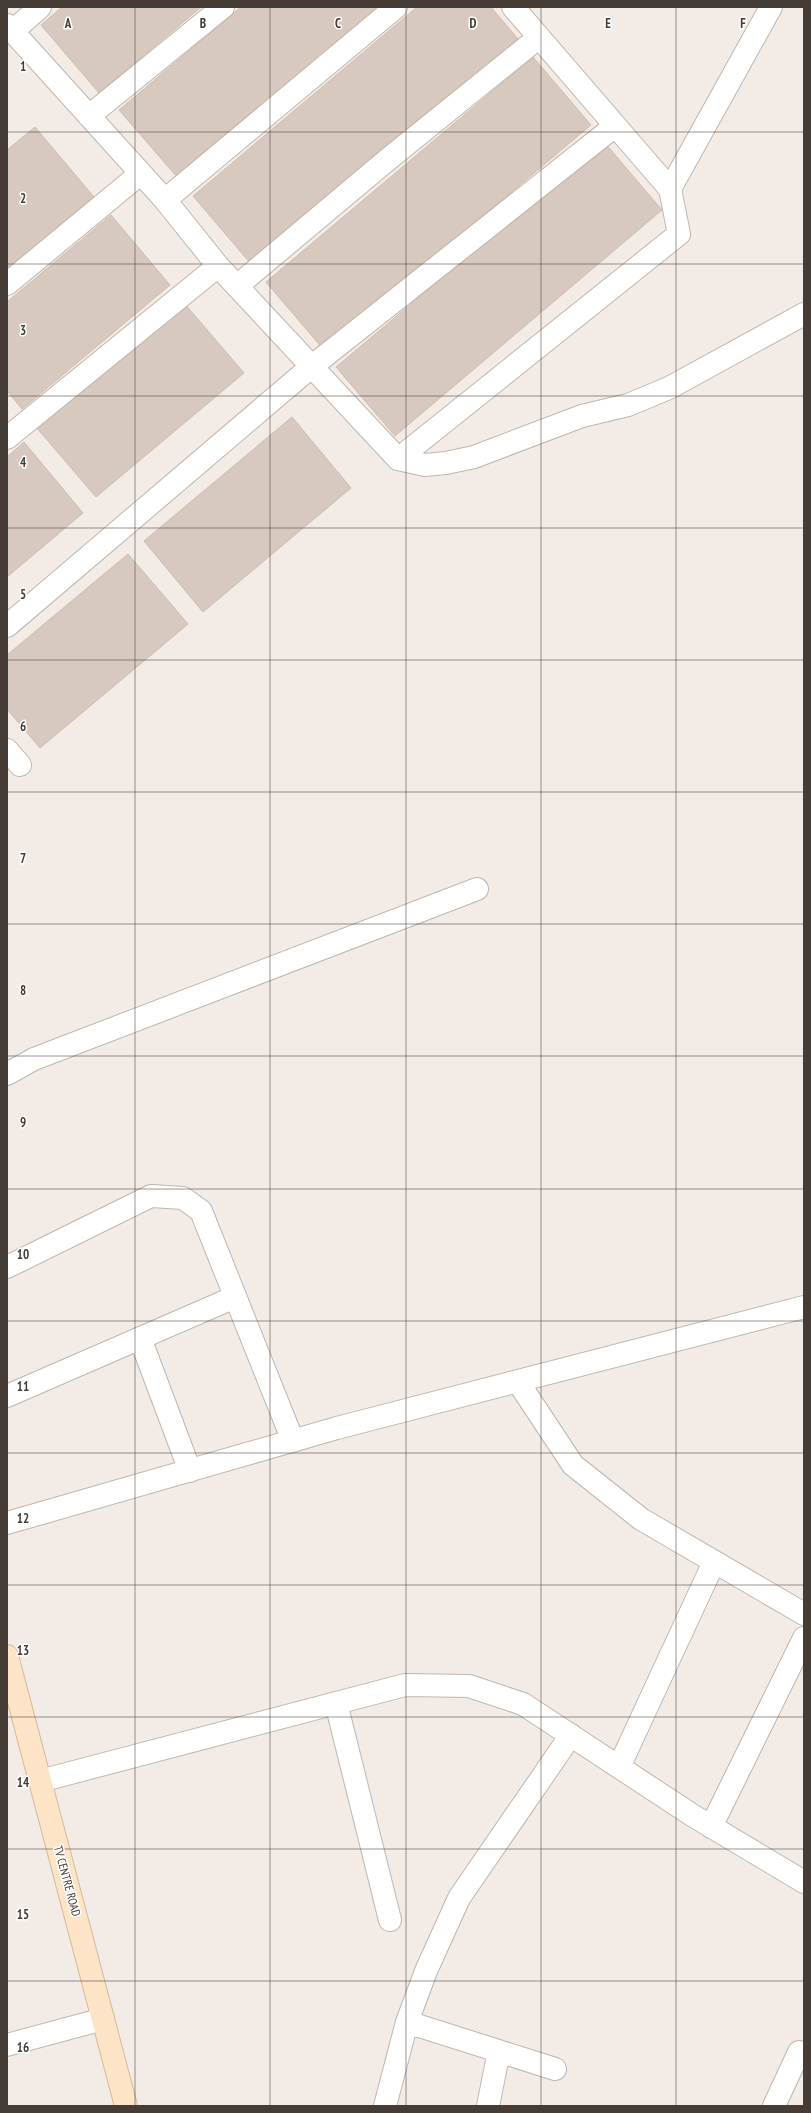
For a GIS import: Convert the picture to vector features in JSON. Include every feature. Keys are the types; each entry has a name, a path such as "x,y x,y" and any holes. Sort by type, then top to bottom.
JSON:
{"main road":[{"name":"TV CENTRE ROAD","path":"7,1656 126,2106"}],"street":[{"path":"40,7 10,28 165,200 236,286 398,459 425,465 446,463 474,457 582,416 628,405 670,388 804,314"},
{"path":"89,116 223,7"},
{"path":"165,200 396,7"},
{"path":"398,459 679,234 670,189 538,38 513,7"},
{"path":"670,189 771,7"},
{"path":"236,286 386,161 538,38"},
{"path":"7,626 311,367 615,126"},
{"path":"7,284 140,174"},
{"path":"7,438 218,266"},
{"path":"7,1074 34,1059 477,889"},
{"path":"7,1268 151,1196 183,1198 201,1211 293,1441"},
{"path":"7,1396 235,1297"},
{"path":"7,1523 293,1441 804,1308"},
{"path":"140,1338 190,1471"},
{"path":"518,1382 573,1465 641,1519 804,1614"},
{"path":"619,1767 714,1562"},
{"path":"711,1827 804,1638"},
{"path":"40,1781 405,1685 469,1686 523,1704 711,1827 804,1882"},
{"path":"336,1703 390,1920"},
{"path":"385,2106 407,2022 426,1970 459,1898 571,1735"},
{"path":"7,2045 103,2019"},
{"path":"407,2022 555,2069"},
{"path":"774,2106 802,2049"},
{"path":"488,2106 499,2051"}],"building":[{"path":"62,7 201,7 99,93 41,25"},
{"path":"241,7 380,7 178,178 119,110"},
{"path":"417,7 491,7 518,39 251,264 193,196"},
{"path":"533,57 591,125 324,350 266,282"},
{"path":"35,127 94,197 7,270 7,150"},
{"path":"604,142 662,210 395,436 336,367"},
{"path":"111,215 170,285 22,409 7,391 7,302"},
{"path":"184,303 244,373 96,497 36,427"},
{"path":"292,417 351,488 203,612 144,541"},
{"path":"24,442 83,513 7,577 7,457"},
{"path":"128,554 188,624 40,748 7,709 7,655"}]}
